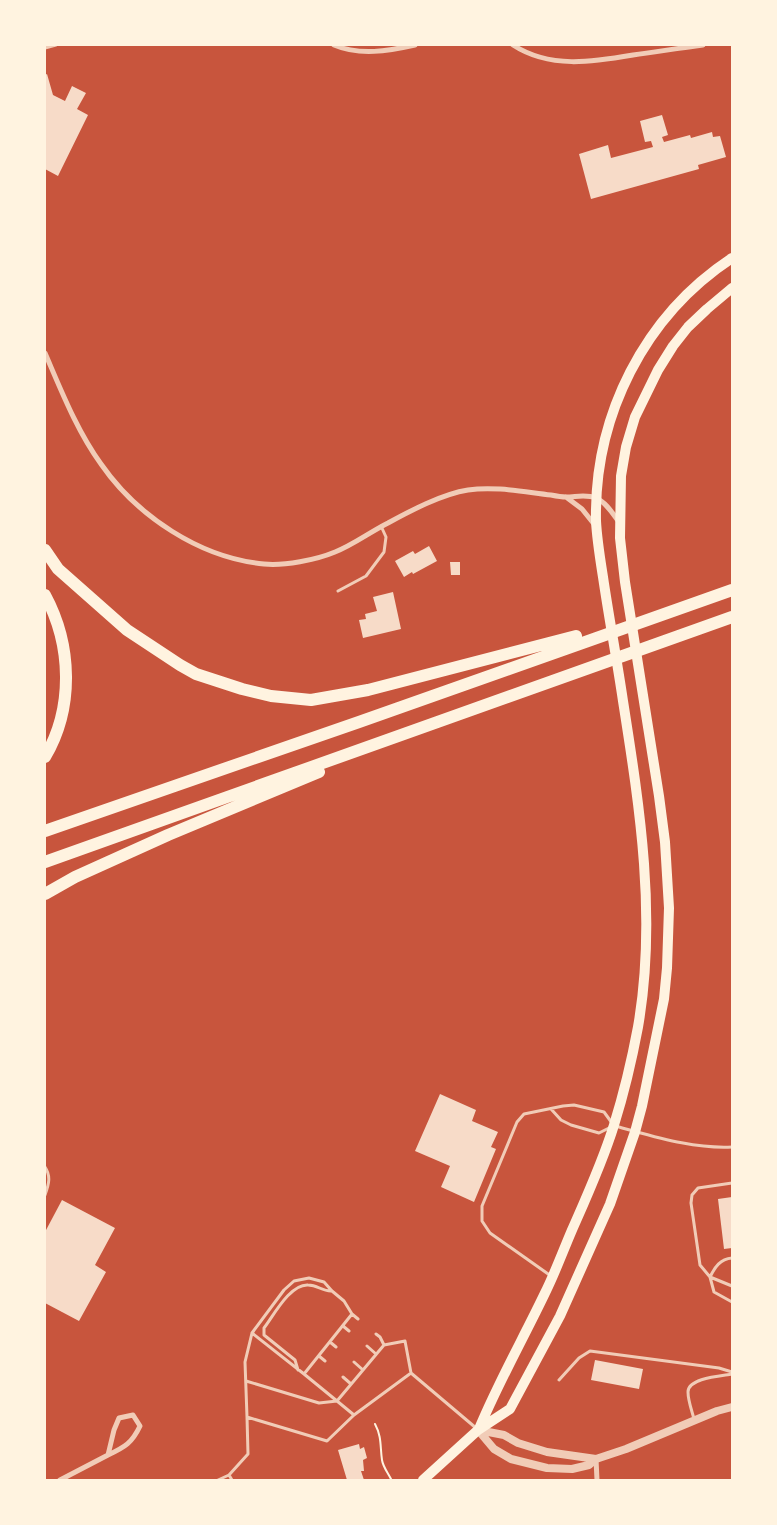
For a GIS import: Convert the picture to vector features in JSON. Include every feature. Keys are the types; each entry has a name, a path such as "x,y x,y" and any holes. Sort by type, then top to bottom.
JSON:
{"highway":[{"path":"45,550 58,569 126,630 180,665 196,674 242,690 292,699 311,700 368,690 653,616"},
{"path":"45,831 378,715 653,616 732,590"},
{"path":"45,595 54,612 62,638 66,666 61,722 45,757"},
{"path":"45,862 732,617"},
{"path":"45,894 75,877 168,836 443,720"}],"main road":[{"path":"478,1430 552,1277 587,1196 614,1126 638,1026 645,970 647,919 642,838 623,701 604,589 597,529 597,498 601,452 607,429 624,384 654,334 672,310 708,275 732,258"},
{"path":"423,1480 478,1430 510,1409 560,1316 610,1204 635,1132 650,1071 664,999 670,908 665,842 620,538 621,476 626,447 635,418 658,370 688,327 732,288"}],"street":[{"path":"334,45 350,50 381,52 415,45"},
{"path":"512,45 528,54 542,58 572,62 606,60 703,45"},
{"path":"45,353 75,418 93,452 110,476 143,510 176,534 195,545 217,553 265,564 311,559 335,552 416,508 467,490 493,489 566,497 586,496 597,498 605,504 620,523"},
{"path":"566,497 582,509 597,529"},
{"path":"478,1430 497,1452 511,1459 546,1468 572,1469 588,1465 596,1459 626,1449 717,1411 732,1408"},
{"path":"60,1480 122,1448 134,1438 140,1426 133,1415 119,1418 108,1455"},
{"path":"478,1430 504,1435 518,1443 547,1452 596,1459"},
{"path":"596,1459 596,1480"}],"lane":[{"path":"45,48 56,45"},
{"path":"338,591 366,576 384,552 386,537 382,526"},
{"path":"552,1277 490,1233 482,1221 482,1206 517,1122 524,1114 574,1105 604,1112 614,1126 635,1132 699,1146 732,1147"},
{"path":"552,1109 561,1120 599,1133 614,1126"},
{"path":"45,1167 49,1173 49,1184 45,1195"},
{"path":"732,1183 698,1188 692,1194 691,1202 700,1265 710,1277 714,1292 732,1302"},
{"path":"710,1277 715,1266 727,1258 732,1258"},
{"path":"710,1277 732,1286"},
{"path":"218,1480 229,1475 248,1454 245,1362 252,1333 284,1290 294,1281 309,1278 324,1282 344,1301 352,1314 358,1319"},
{"path":"298,1370 295,1360 264,1335 264,1328 296,1287 317,1286 324,1291 332,1291"},
{"path":"304,1374 352,1314"},
{"path":"343,1326 349,1331"},
{"path":"252,1333 354,1415"},
{"path":"376,1334 380,1337 384,1346"},
{"path":"246,1380 319,1403 337,1401 384,1346 405,1341 412,1373 478,1430"},
{"path":"330,1342 336,1347"},
{"path":"367,1346 376,1354"},
{"path":"559,1380 579,1358 590,1350 719,1368 732,1373"},
{"path":"319,1356 325,1361"},
{"path":"354,1362 363,1370"},
{"path":"247,1416 327,1441 354,1415 412,1373"},
{"path":"694,1420 688,1393 692,1383 732,1373"},
{"path":"343,1377 351,1384"},
{"path":"229,1475 232,1480"}],"path":[{"path":"375,1424 380,1434 384,1468 391,1479"}],"building":[{"path":"47,74 53,95 65,101 72,86 86,93 77,109 88,115 58,176 45,169 45,75"},
{"path":"662,115 668,135 662,137 664,142 690,135 691,138 712,132 713,137 720,136 726,157 698,165 699,169 591,199 579,154 608,145 611,158 653,147 651,141 645,142 640,121"},
{"path":"429,546 437,561 404,577 395,561 413,551 415,554"},
{"path":"450,562 460,562 460,575 451,575"},
{"path":"393,592 401,629 363,638 359,620 366,619 365,614 377,611 373,597"},
{"path":"440,1094 476,1110 472,1121 498,1132 491,1147 496,1149 474,1202 441,1187 450,1166 415,1151"},
{"path":"732,1197 732,1248 724,1249 718,1199"},
{"path":"62,1200 115,1228 95,1265 106,1272 79,1321 45,1303 45,1232"},
{"path":"595,1360 643,1369 639,1389 591,1380"},
{"path":"359,1444 360,1449 364,1447 367,1458 363,1460 364,1471 361,1471 364,1480 347,1480 338,1450"}]}
